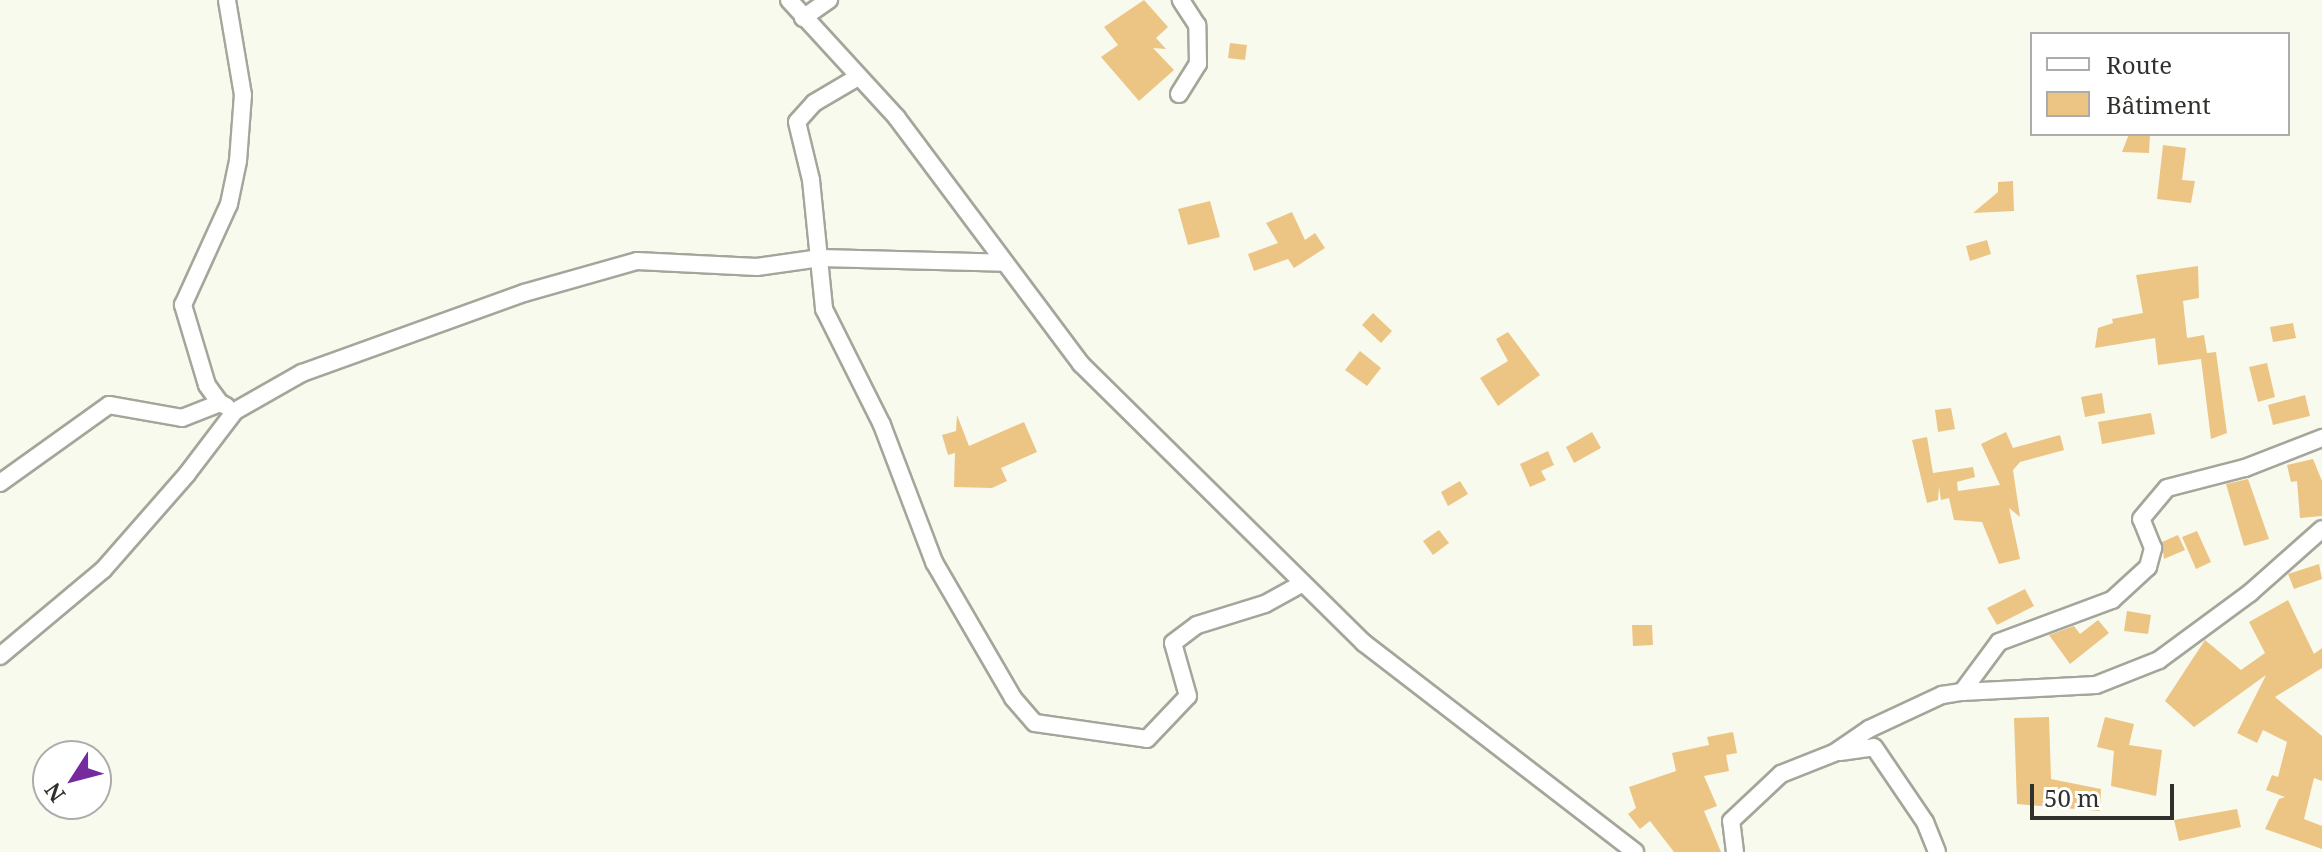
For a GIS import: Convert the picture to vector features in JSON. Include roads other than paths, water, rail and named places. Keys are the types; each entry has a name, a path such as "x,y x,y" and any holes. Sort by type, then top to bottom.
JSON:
{"street":[{"path":"227,0 243,95 238,161 229,204 183,305 207,385 227,407"},
{"path":"789,0 897,118 1081,364 1364,643 1635,852"},
{"path":"803,18 829,0"},
{"path":"1179,94 1198,64 1197,25 1181,0"},
{"path":"858,77 814,103 797,122 820,258 824,309 882,425 934,562 1013,698 1035,723 1147,739 1188,696 1173,643 1197,625 1265,604 1303,583"},
{"path":"0,483 109,405 182,418 227,407 302,373 524,293 637,261 757,267 820,258 1005,263"},
{"path":"0,656 103,570 187,474 227,407"},
{"path":"1962,692 1999,642 2112,600 2148,567 2153,548 2141,519 2167,488 2245,468 2322,438"},
{"path":"1735,852 1731,821 1755,794 1781,774 1834,753 1869,729 1942,695 2096,685 2159,660 2250,593 2322,529"},
{"path":"1834,753 1874,747 1925,822 1937,852"}]}
